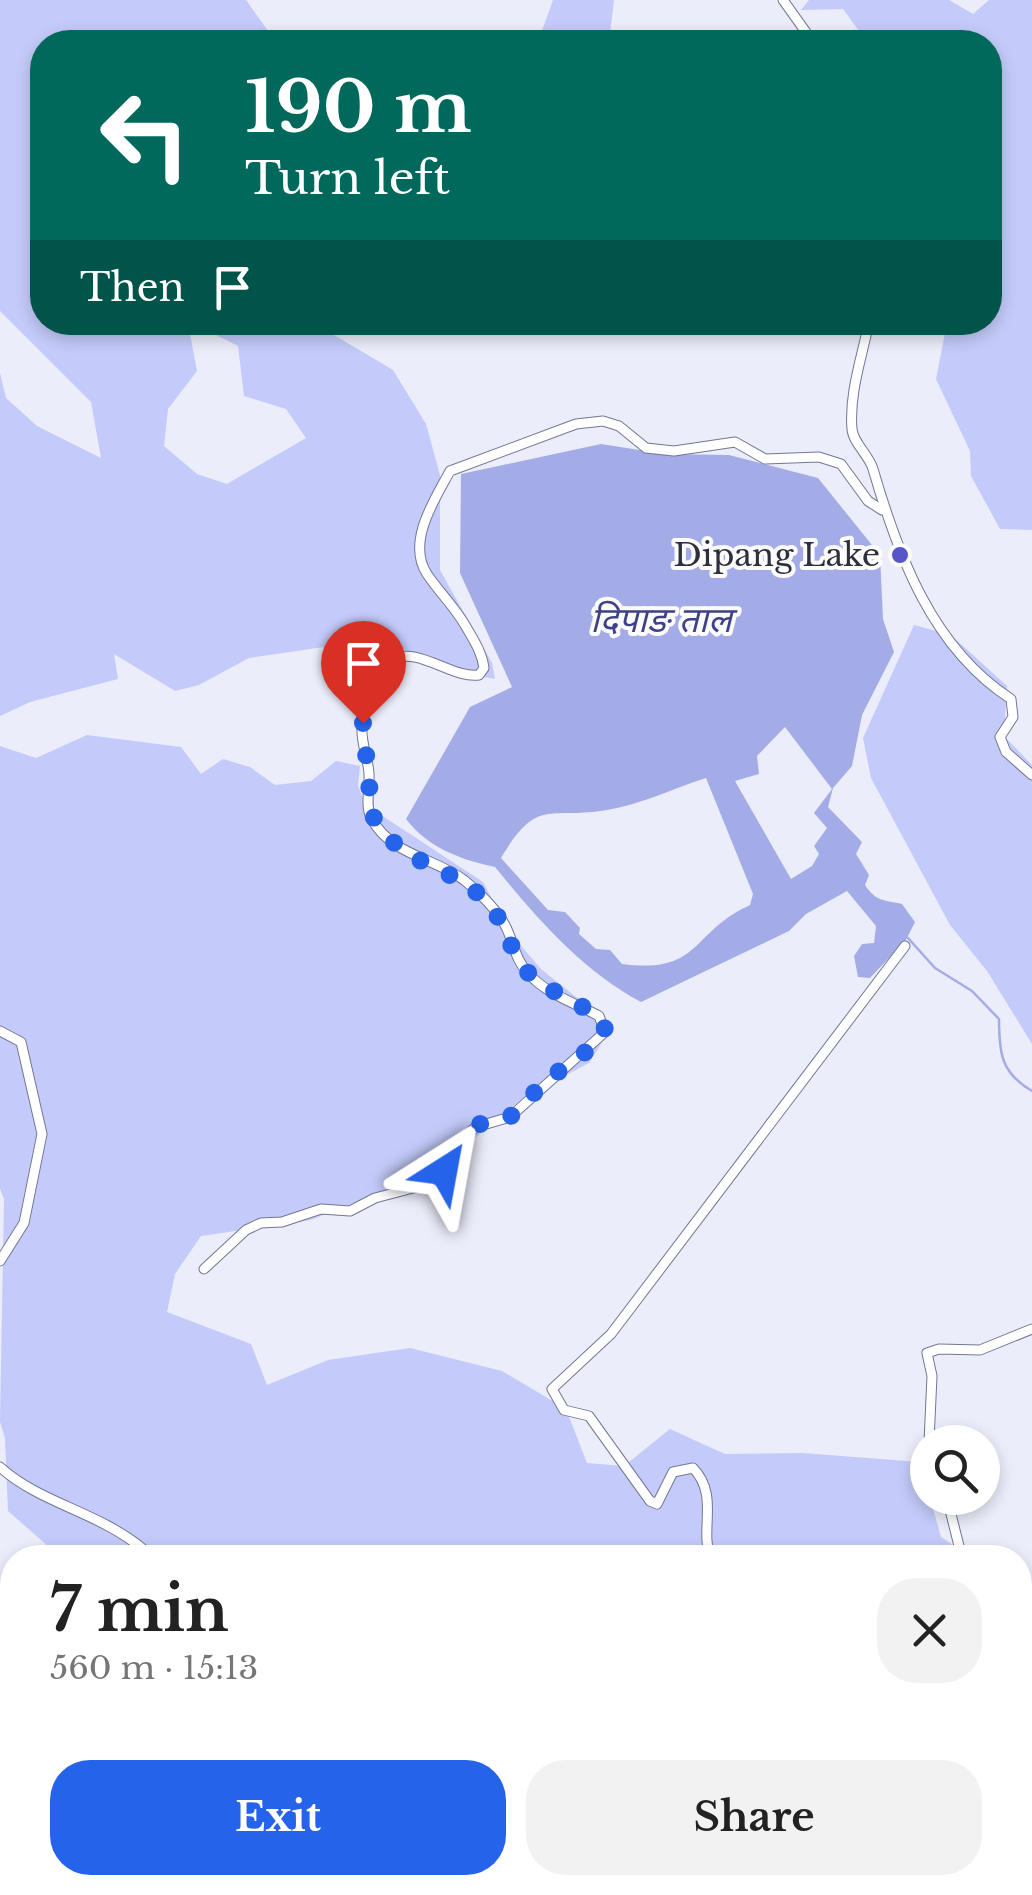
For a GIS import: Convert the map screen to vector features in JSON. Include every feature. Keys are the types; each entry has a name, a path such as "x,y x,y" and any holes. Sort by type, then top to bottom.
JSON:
{"street":[{"path":"783,0 802,30"},
{"path":"866,335 854,388 852,432 872,464 882,510 897,534 910,576 949,643 990,685 1011,699 1013,717 1000,738 1006,752 1032,775"},
{"path":"204,1269 254,1225 282,1222 321,1209 350,1211 375,1198 410,1191 444,1171 464,1137 480,1124 510,1117 605,1032 599,1016 572,1004 526,971 515,956 504,924 470,885 403,852 372,818 367,806 369,769 362,732 373,689 385,665 392,658 409,657 466,675 479,674 484,668 482,656 460,615 424,570 421,560 419,544 428,516 450,471 576,424 602,421 618,426 646,448 674,451 734,442 765,459 819,457 840,464 868,500 882,510"},
{"path":"706,1545 710,1508 702,1477 693,1468 674,1472 662,1499 657,1504 650,1502 590,1416 564,1410 552,1389 611,1334 905,946"},
{"path":"0,1031 21,1042 42,1134 24,1224 0,1261"},
{"path":"931,1425 932,1376 928,1353 939,1349 980,1350 1032,1329"},
{"path":"0,1466 19,1484 114,1525 138,1545"},
{"path":"951,1515 959,1545"}],"shaded area":[{"path":"0,0 246,0 267,30 30,30 30,335 190,335 197,371 168,409 164,446 197,474 227,484 306,438 286,409 244,396 238,346 216,335 334,335 393,370 426,424 440,475 440,570 492,663 495,679 464,673 378,639 249,658 199,685 175,691 114,654 118,679 30,702 0,716 0,373 6,398 37,426 101,458 91,402 0,311"},
{"path":"553,0 614,0 610,30 542,30"},
{"path":"809,0 949,0 973,14 989,0 1032,0 1032,530 1000,529 971,476 970,451 936,379 945,335 1002,335 1002,30 858,30 843,9 801,10"},
{"path":"914,625 951,635 1007,686 1004,736 1032,765 1032,1044 987,971 950,925 871,778 863,738"},
{"path":"87,735 181,747 201,774 223,759 250,767 275,785 311,781 336,761 360,766 358,786 366,805 483,882 510,933 541,969 586,1005 608,1033 589,1063 524,1097 438,1169 311,1220 201,1236 175,1274 167,1312 251,1344 267,1385 328,1360 410,1348 502,1371 566,1409 587,1463 624,1466 670,1429 725,1454 803,1453 910,1461 910,1515 935,1515 941,1537 953,1545 47,1545 8,1511 5,1438 0,1422 4,1199 0,1189 0,746 36,758"}],"water":[{"name":"दिपाङ ताल","path":"601,444 665,454 729,455 818,478 880,555 883,619 894,652 862,715 852,766 833,788 828,807 862,842 856,854 869,875 865,885 869,891 881,899 902,904 915,922 906,940 870,978 858,977 854,956 862,944 874,943 876,926 847,891 806,914 789,931 641,1002 579,958 495,867 446,851 414,829 406,819 470,707 512,687 460,573 461,474","holes":["785,727 832,789 814,813 827,828 814,846 819,854 812,866 791,879 735,781 759,774 757,756","706,778 753,894 750,905 730,916 682,957 667,963 622,964 610,950 596,949 579,934 580,928 565,912 548,910 501,858 535,818 619,808"]}],"waterway":[{"path":"908,938 935,968 972,991 999,1019 1004,1061 1014,1077 1032,1091"}],"place":[{"name":"Dipang Lake","path":"900,555"}],"route":[{"path":"363,723 369,769 367,806 388,838 403,852 462,878 504,924 515,956 534,980 593,1012 604,1023 605,1032 595,1045 547,1080 510,1117 480,1124 464,1137 452,1164 444,1171"}]}
